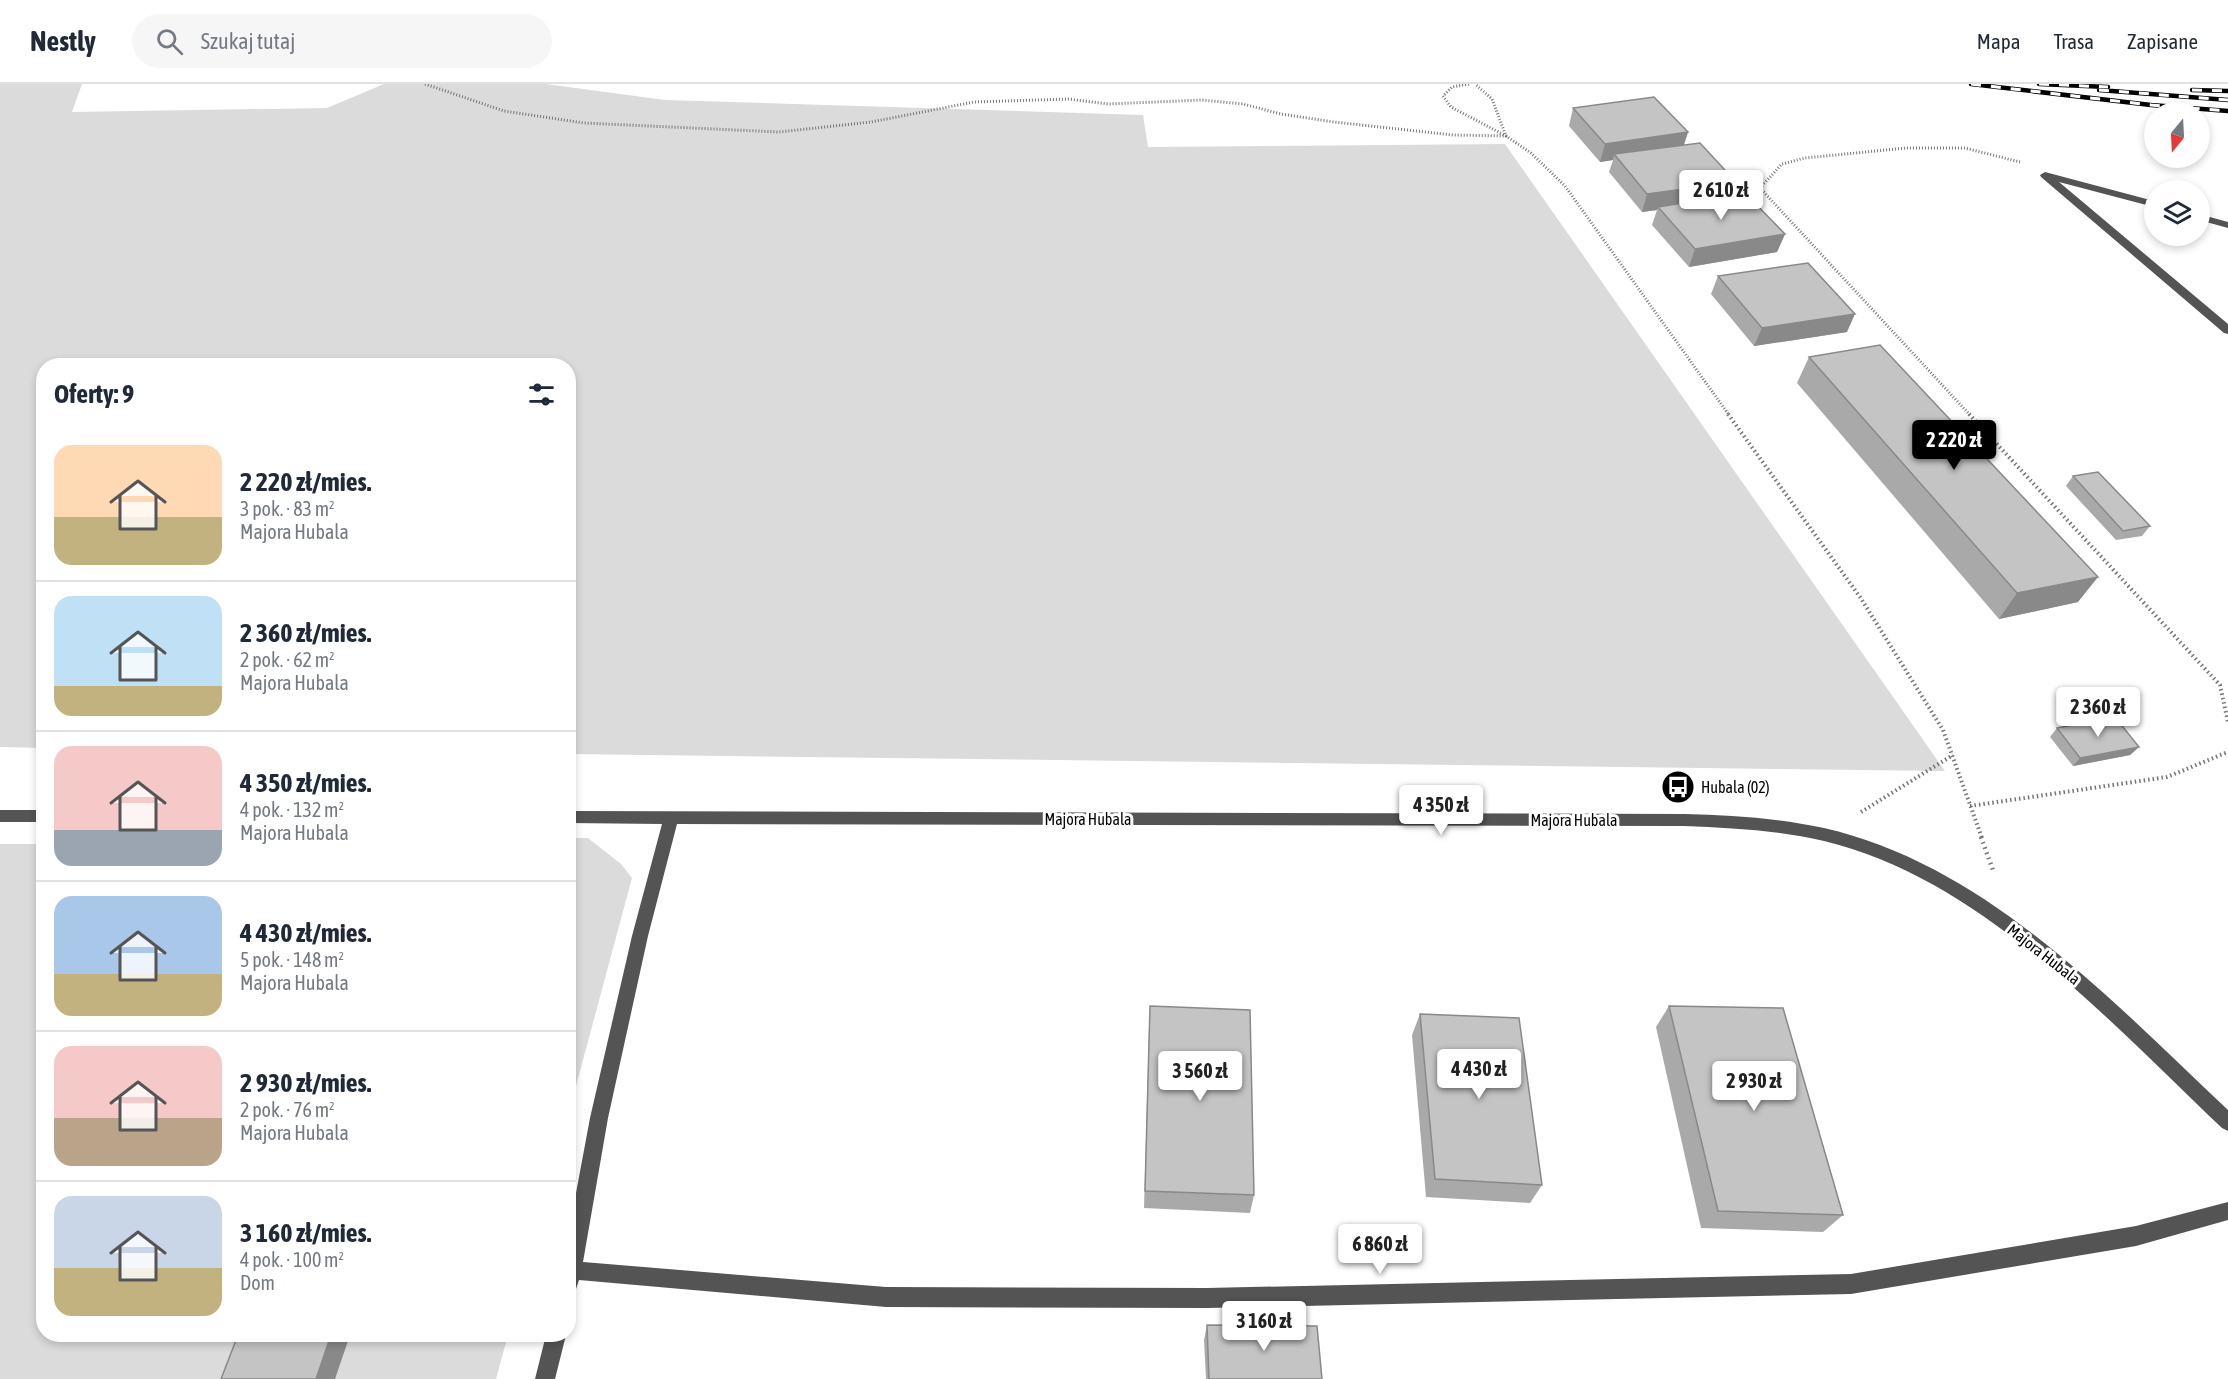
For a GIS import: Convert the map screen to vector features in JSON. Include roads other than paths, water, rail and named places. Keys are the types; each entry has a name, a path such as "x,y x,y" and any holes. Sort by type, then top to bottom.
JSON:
{"street":[{"path":"2144,201 2045,175 2228,330"},
{"path":"2210,220 2228,225"},
{"path":"0,816 36,816"},
{"name":"Majora Hubala","path":"576,817 1684,820 1758,823 1825,835 1895,858 1953,889 2014,930 2076,978 2228,1122"},
{"path":"576,1243 598,1118 640,936 671,818"},
{"path":"576,1277 644,1278 886,1298 1207,1298 1851,1284 2136,1236 2228,1211"},
{"path":"545,1379 554,1342"}],"railway":[{"path":"1971,84 2151,105 2228,111"},
{"path":"2039,84 2108,87"},
{"path":"2099,90 2228,100"},
{"path":"2192,90 2228,91"}],"place":[{"name":"Hubala (02)","path":"1678,787"}]}
